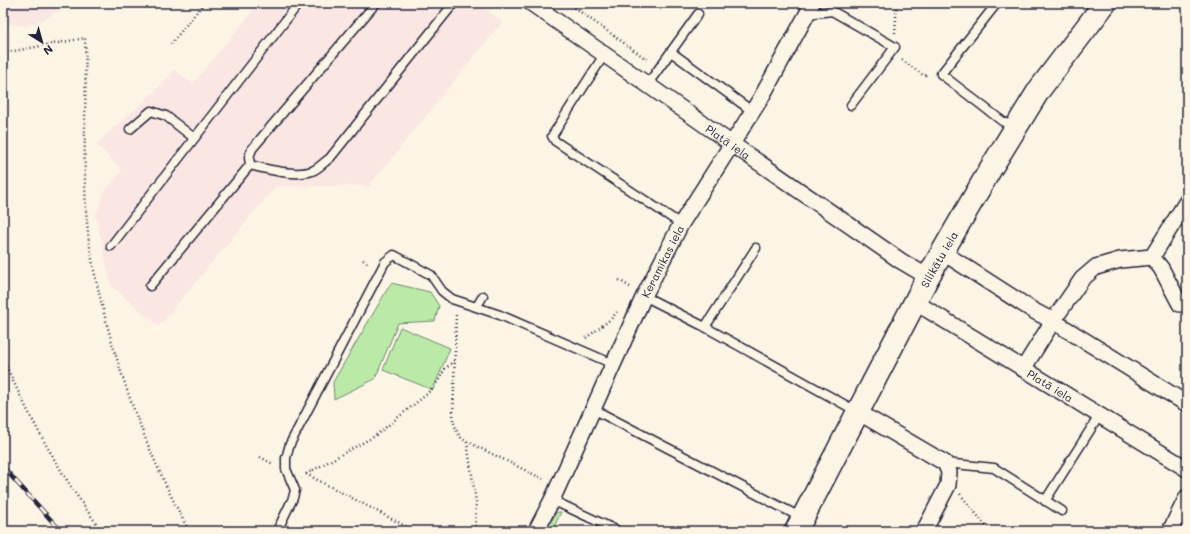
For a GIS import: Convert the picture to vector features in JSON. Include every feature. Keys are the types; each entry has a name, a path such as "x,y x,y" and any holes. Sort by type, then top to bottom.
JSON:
{"main road":[{"name":"Silikātu iela","path":"800,524 942,252 1039,90 1105,3"}],"street":[{"name":"Platā iela","path":"531,3 901,261 928,277"},
{"name":"Keramikas iela","path":"536,531 555,493 644,296 680,224 752,111 809,9"},
{"path":"1152,257 1187,201"},
{"path":"942,252 1034,311 1053,321 1187,404"},
{"path":"1152,257 1161,268 1180,304"},
{"path":"1022,369 1082,279 1096,267 1120,260 1152,257"},
{"name":"Platā iela","path":"915,302 1187,469"},
{"path":"858,412 945,463 949,472 948,485 924,531"},
{"path":"1170,531 1187,497"}],"lane":[{"path":"111,246 300,3"},
{"path":"150,286 250,165 249,157 252,149 376,3"},
{"path":"250,165 269,170 291,173 312,171 330,158 454,3"},
{"path":"997,3 941,74 1002,121 1015,128"},
{"path":"809,9 832,11 894,47 851,105"},
{"path":"647,85 698,14"},
{"path":"671,52 752,111"},
{"path":"604,55 552,136 554,141 680,224"},
{"path":"130,129 151,111 166,116 194,138"},
{"path":"705,327 756,248"},
{"path":"277,531 293,498 294,490 286,469 286,458 290,444 385,262 394,255 432,275 442,291 452,299 477,306 613,364"},
{"path":"477,306 483,296"},
{"path":"644,296 705,327 858,412"},
{"path":"593,409 800,524"},
{"path":"1045,501 1099,416"},
{"path":"945,463 994,468 1062,511"},
{"path":"555,493 618,531"}],"path":[{"path":"171,44 204,3"},
{"path":"568,3 659,68"},
{"path":"897,3 894,47 902,61 923,75 941,74"},
{"path":"3,53 85,38 86,83 84,178 87,223 93,265 112,346 128,394 150,452 189,531"},
{"path":"452,299 457,318 453,420 457,432 462,439 555,493"},
{"path":"572,346 592,335 602,327 611,319 620,307"},
{"path":"3,359 54,460 102,531"},
{"path":"292,482 302,475 375,436 427,394 439,380 445,368 456,359"},
{"path":"467,441 476,502 475,531"},
{"path":"306,474 378,510 415,531"},
{"path":"948,485 963,496 990,531"}],"shaded area":[{"path":"3,3 72,3 39,22 26,26 3,23"},
{"path":"259,3 478,3 502,22 369,186 276,186 159,326 111,286 96,215 104,192 122,171 96,144 153,93 175,70 193,84"}],"green space":[{"path":"391,283 430,292 439,306 435,321 398,323 375,379 334,399 333,382"},
{"path":"400,327 450,348 433,390 383,370"},
{"path":"561,512 552,531 546,531 555,514"}],"railway":[{"path":"3,467 61,531"}]}
